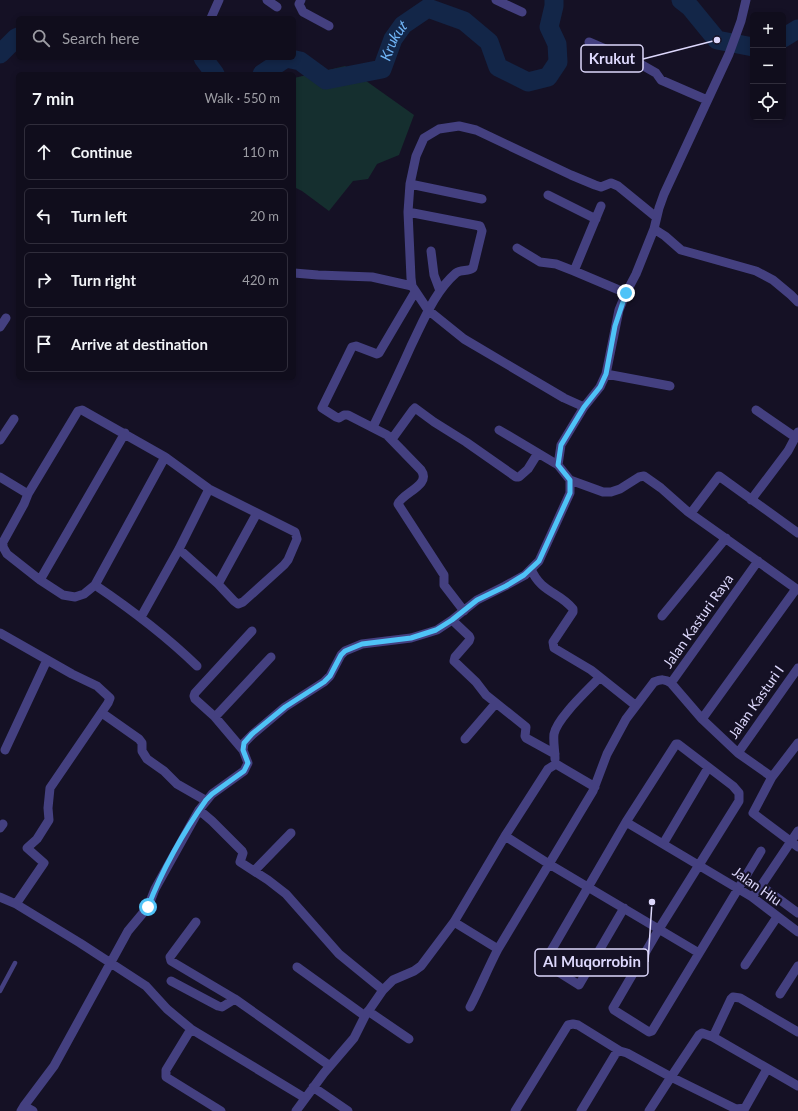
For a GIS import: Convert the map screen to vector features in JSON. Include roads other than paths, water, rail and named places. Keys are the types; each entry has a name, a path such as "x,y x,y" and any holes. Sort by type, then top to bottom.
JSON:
{"street":[{"path":"212,16 219,0"},
{"path":"267,0 277,7"},
{"path":"301,0 299,4 303,12 329,26"},
{"path":"496,0 522,12"},
{"path":"558,465 561,445 584,407 600,387 606,374 615,326 626,293 636,274 654,229 656,217 670,180 736,38 746,0"},
{"path":"589,42 651,70 656,73 661,80 707,100"},
{"path":"584,407 564,398 464,339 428,310 414,289 411,278 408,212 410,184 416,156 424,138 439,129 459,126 476,130 595,185 601,187 611,183 618,186 656,217"},
{"path":"410,184 482,200"},
{"path":"548,195 596,219"},
{"path":"574,271 601,206"},
{"path":"373,427 428,310 440,291 458,271 470,270 473,268 482,231 480,226 408,212"},
{"path":"654,229 665,236 681,250 756,271 773,280 798,302"},
{"path":"517,248 540,262 556,264 626,293"},
{"path":"432,251 434,275 440,291"},
{"path":"296,272 318,275 372,277 414,289"},
{"path":"414,289 379,353 377,354 356,346 352,347 322,406 322,409 336,417 340,418 346,415 387,435 423,473 424,477 420,484 400,500 398,504 444,575 444,585 464,611"},
{"path":"0,327 6,318"},
{"path":"606,374 670,386"},
{"path":"392,439 412,410 415,408 516,477 519,477 528,469 538,453"},
{"path":"165,457 95,585 84,594 74,597 63,595 40,580 6,554 2,546 28,494 78,410 82,410 165,457 208,489 295,532 297,539 288,560 284,565 243,602 238,604 179,549"},
{"path":"751,500 782,459 797,434 756,410"},
{"path":"0,440 14,419"},
{"path":"499,430 558,465 570,480 598,490 611,492 620,489 639,477 644,476 661,488 691,514 797,589 702,718"},
{"path":"40,580 125,433"},
{"path":"691,514 719,476 798,533"},
{"path":"0,477 28,494"},
{"path":"243,750 244,743 252,734 285,707 324,682 330,676 341,655 345,651 362,644 411,638 436,630 452,620 477,600 506,586 524,575 539,561 570,493 570,480"},
{"path":"141,617 179,549 208,489"},
{"path":"218,584 257,513"},
{"path":"662,616 726,538"},
{"name":"Jalan Kasturi Raya","path":"758,561 671,683 702,718 738,753 772,777"},
{"path":"531,569 538,582 574,608 573,612 553,642 553,646 578,661 636,705"},
{"path":"95,585 141,617 175,644 197,666"},
{"path":"452,620 470,638 469,642 455,657 454,661 476,682 486,695 526,727 526,738 555,754"},
{"path":"33,1111 22,1108 54,1066 128,931 148,907 155,888 199,810 212,794 244,771 248,763 243,750 215,717 195,699 194,696 252,631"},
{"path":"0,633 72,674 97,686 110,698 50,788 48,808 49,820 37,838 26,848 44,863 16,904"},
{"path":"215,717 271,657"},
{"path":"5,750 47,660"},
{"name":"Jalan Kasturi I","path":"738,753 798,668"},
{"path":"556,764 554,735 556,726 599,678"},
{"path":"470,1007 498,948 595,787 600,769 626,719 654,682 660,679 665,679 671,683"},
{"path":"465,739 496,703"},
{"path":"102,712 139,739 142,744 142,751 147,759 164,770 177,784 206,800"},
{"path":"798,743 772,777 753,813 798,848"},
{"path":"624,908 578,985 544,963 626,822 676,744 733,786 739,793 739,801 659,929 613,1008 614,1010 649,1032 652,1031 761,851"},
{"path":"556,764 595,787"},
{"path":"296,1111 313,1087 354,1038 367,1014 383,990 393,980 414,971 421,966 454,922 505,836 548,768 556,764"},
{"path":"663,844 708,768"},
{"path":"199,810 242,850 243,853 240,862 268,880 286,894 339,954 383,990"},
{"name":"Jalan Hiu","path":"626,822 738,888 798,932"},
{"path":"752,897 798,831"},
{"path":"254,871 290,833"},
{"path":"505,836 549,864 699,953"},
{"path":"761,886 798,913"},
{"path":"0,897 16,904 146,986 167,1009 191,1029 305,1098"},
{"path":"745,965 777,917"},
{"path":"196,922 170,959 187,972 235,999 330,1066"},
{"path":"454,922 498,948"},
{"path":"780,994 798,966"},
{"path":"297,967 367,1014 409,1039"},
{"path":"171,981 218,1006 222,1007 227,1005 235,999"},
{"path":"713,1037 733,997 740,998 798,1032"},
{"path":"515,1111 568,1026 573,1024 578,1025 620,1051 627,1053 671,1077 736,1109 745,1108 767,1069"},
{"path":"191,1029 166,1070 166,1078 221,1111"},
{"path":"649,1111 699,1036 704,1033 798,1086"},
{"path":"581,1111 616,1053 620,1051"},
{"path":"313,1087 348,1111"}],"lane":[{"path":"0,991 15,963"}],"waterway":[{"name":"Krukut","path":"295,60 300,61 326,80 382,69 393,39 403,25 428,8 464,21 489,42 498,67 528,82 548,77 558,62 557,44 549,27 554,0"},
{"name":"Krukut","path":"681,0 690,7 717,40 750,46"},
{"name":"Krukut","path":"786,36 798,29"},
{"name":"Krukut","path":"0,54 16,38"},
{"name":"Krukut","path":"204,60 214,72"},
{"name":"Krukut","path":"265,72 283,60"}],"place":[{"name":"Krukut","path":"717,40"},
{"name":"Al Muqorrobin","path":"652,902"}]}
